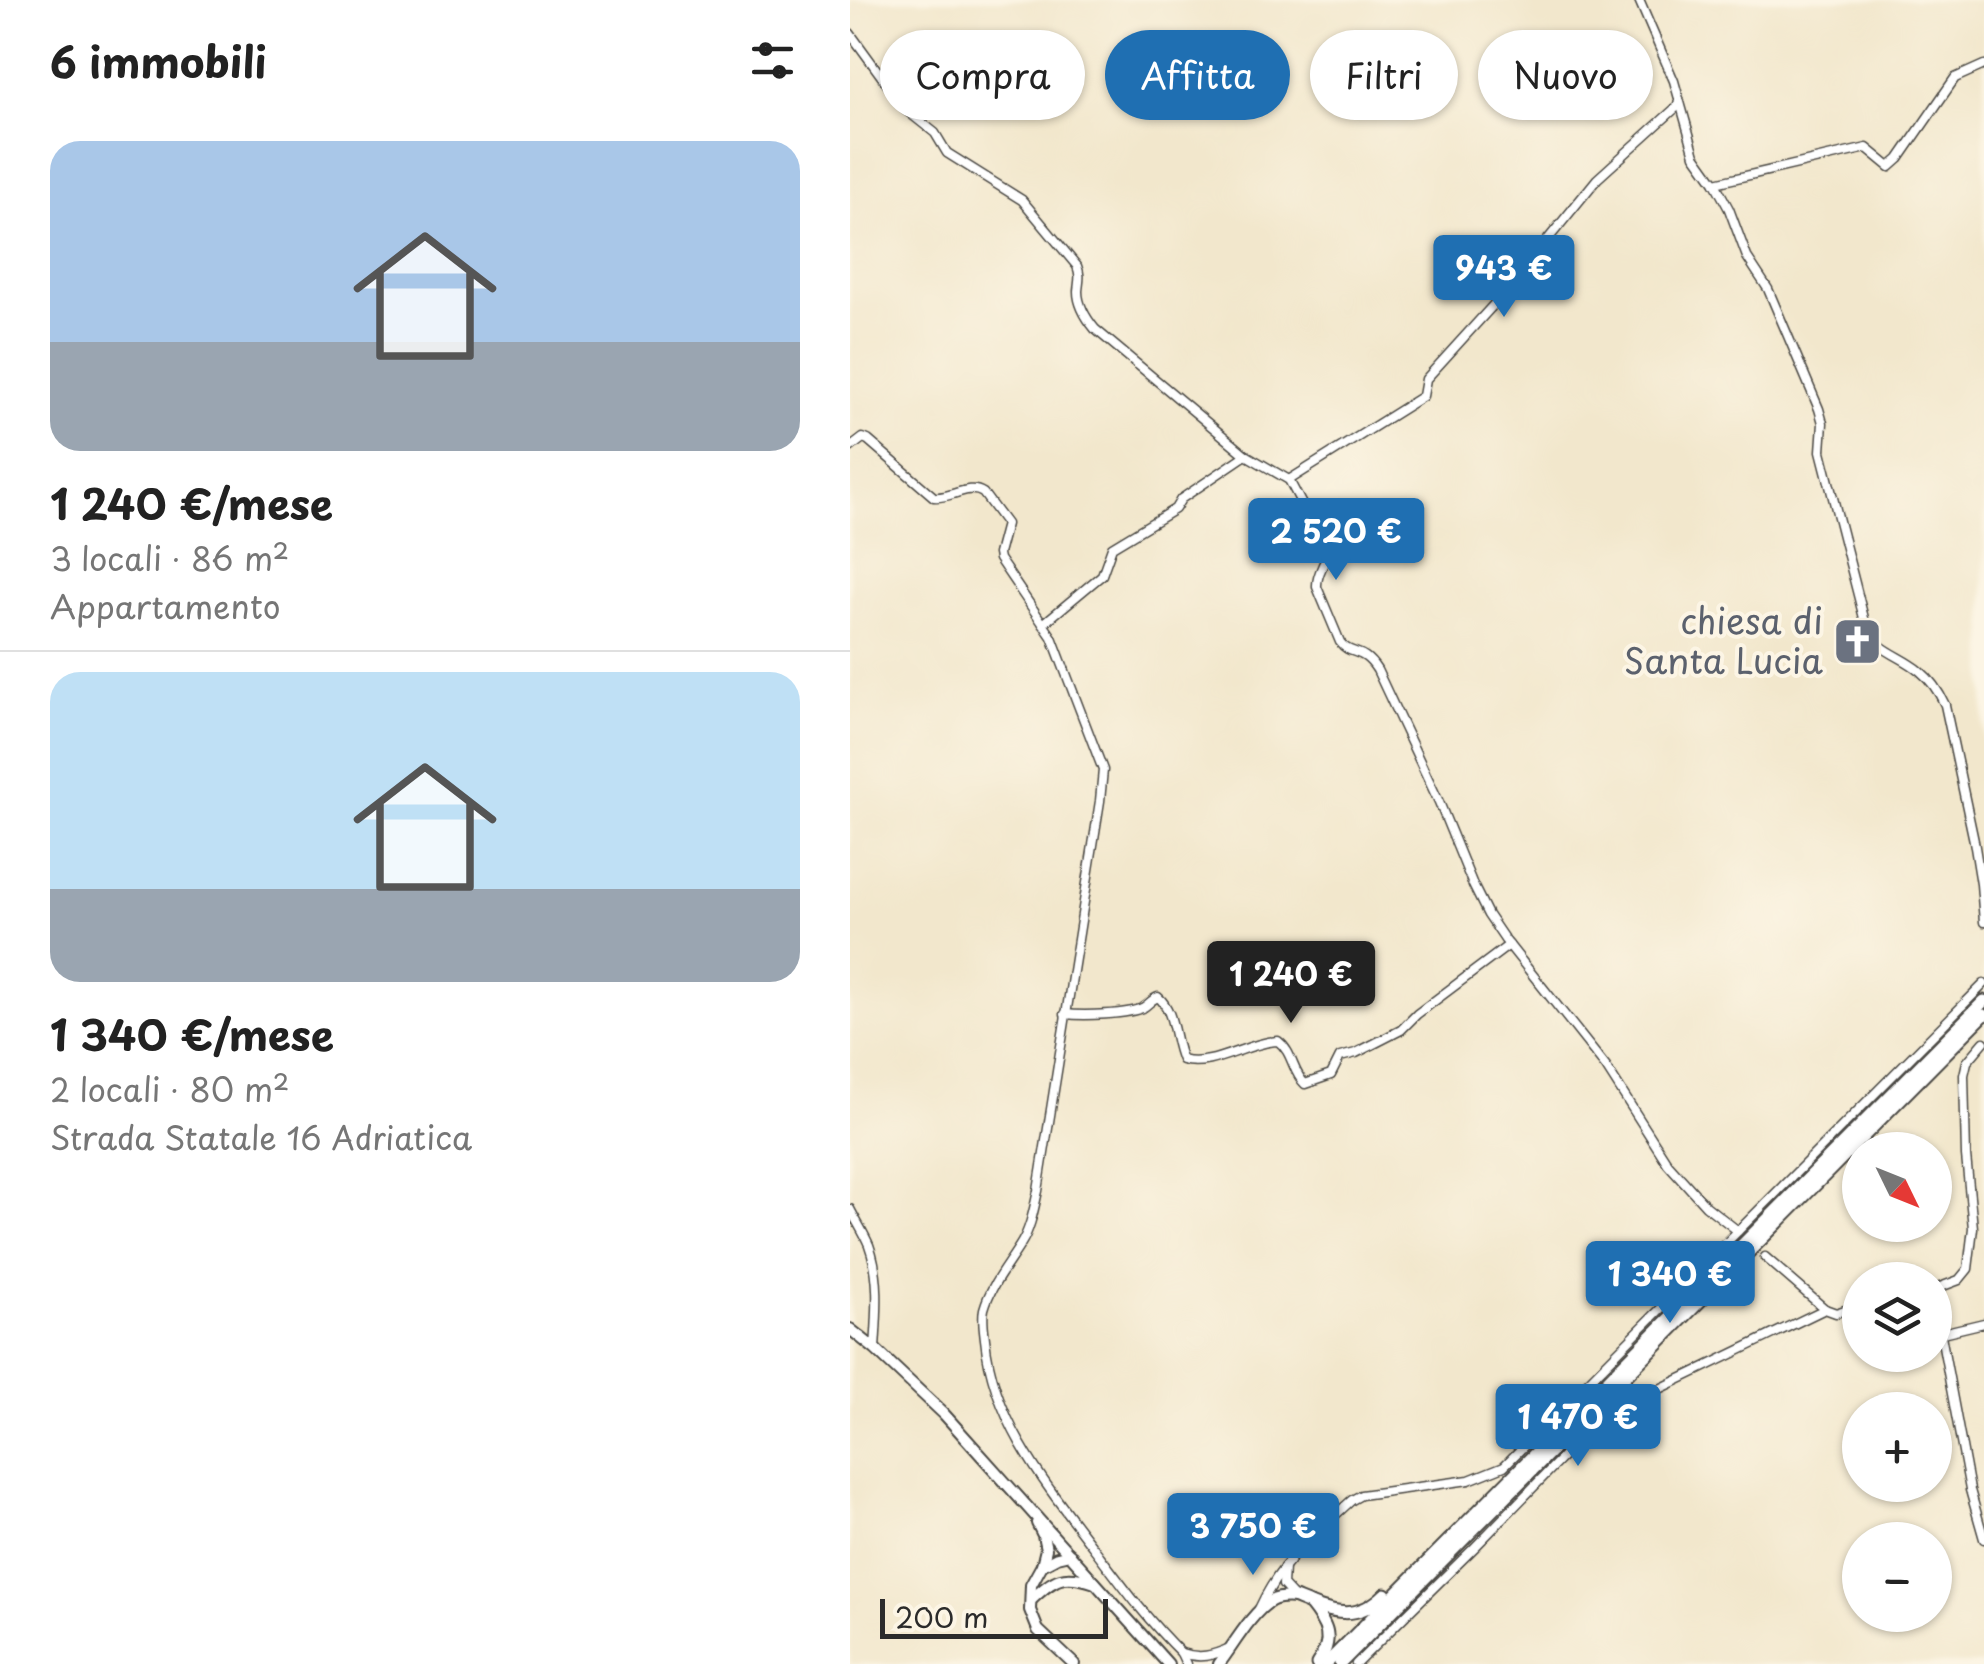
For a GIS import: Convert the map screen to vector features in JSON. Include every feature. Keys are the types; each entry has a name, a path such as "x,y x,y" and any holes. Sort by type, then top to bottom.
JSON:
{"highway":[{"path":"1326,1664 1984,1001"},
{"path":"1340,1664 1984,1015"},
{"path":"1295,1598 1340,1614 1363,1611 1376,1604 1412,1568 1442,1548"},
{"path":"1310,1604 1323,1620 1327,1636 1327,1648 1317,1664"}],"main road":[{"path":"850,1330 944,1414 1168,1664"},
{"path":"1030,1509 1046,1549 1031,1585 1030,1610 1038,1630 1074,1664"},
{"path":"1042,1565 1070,1554"},
{"path":"1062,1577 1070,1554"},
{"path":"1031,1601 1048,1584 1062,1577 1096,1583"},
{"path":"1219,1664 1269,1602 1295,1598"}],"street":[{"path":"1639,0 1674,82 1696,155 1716,183 1747,257 1768,288 1819,408 1823,423 1821,451 1870,637 1918,668 1945,705 1974,841 1984,922"},
{"path":"850,33 906,110 935,133 947,153 1014,194 1077,266 1078,298 1086,319 1246,455 1289,480 1327,552 1317,587 1340,642 1346,649 1363,653 1377,670 1488,915 1606,1067 1668,1164 1706,1206 1738,1231"},
{"path":"1716,183 1866,148 1890,167 1955,78 1984,65"},
{"path":"1289,480 1423,396 1426,379 1597,179 1680,104"},
{"path":"850,448 863,438 868,440 934,497 980,489 1006,524 999,559 1052,637 1103,770 1030,1224 984,1310 987,1363 996,1395 1022,1448 1055,1498 1127,1592 1185,1657 1198,1664"},
{"path":"1044,624 1102,575 1112,547 1175,509 1180,499 1246,455"},
{"path":"1065,1014 1092,1015 1144,1007 1158,997 1168,1009 1182,1060 1202,1062 1278,1041 1286,1048 1300,1080 1309,1084 1331,1075 1340,1057 1401,1030 1509,946"},
{"path":"1257,1614 1284,1566 1304,1543 1361,1494 1469,1480 1504,1466 1984,984"},
{"path":"1952,1282 1968,1270 1973,1228 1964,1075 1967,1062 1984,1042"},
{"path":"850,1209 874,1262 875,1349"},
{"path":"1765,1257 1825,1309 1842,1311"},
{"path":"1356,1664 1592,1427 1642,1398 1825,1309"},
{"path":"1952,1331 1984,1323"},
{"path":"1950,1372 1984,1539"},
{"path":"1284,1566 1283,1585 1295,1598"},
{"path":"1185,1657 1208,1656 1233,1646"}],"place":[{"name":"chiesa di Santa Lucia","path":"1858,642"}]}
